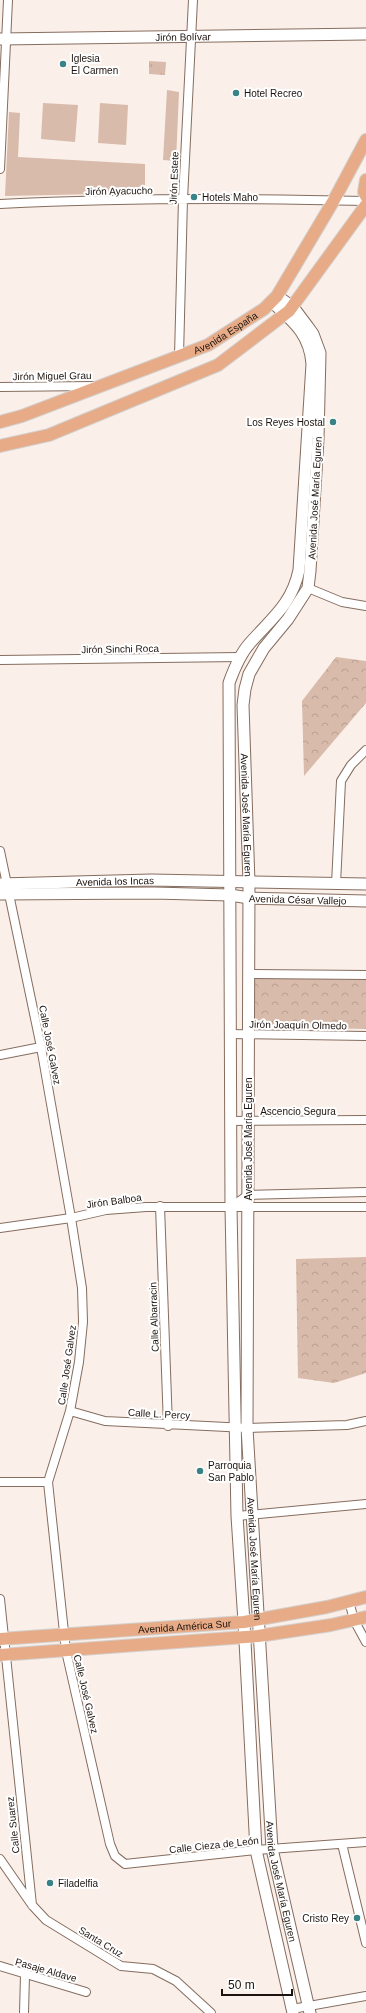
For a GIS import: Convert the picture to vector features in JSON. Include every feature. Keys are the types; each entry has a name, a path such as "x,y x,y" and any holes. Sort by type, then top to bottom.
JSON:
{"main road":[{"name":"Jirón Bolívar","path":"3,39 191,38 366,34"},
{"name":"Avenida España","path":"0,422 22,416 208,345 264,309 274,299 334,200 366,140"},
{"path":"366,180 364,192 366,196"},
{"name":"Avenida España","path":"0,446 49,435 218,365 289,310 366,205"},
{"name":"Avenida José María Eguren","path":"274,299 289,310 313,334 318,347 321,363 318,439 308,588 288,619 264,648 249,674 243,705 249,883 247,1428 265,1760 272,1849 309,2009"},
{"name":"Avenida José María Eguren","path":"289,310 308,340 312,351 299,570 296,584 286,603 250,643 240,657 229,683 230,1121 234,1427 237,1516 256,1850 292,2011"},
{"path":"208,345 216,348 221,356 218,365"},
{"name":"Avenida los Incas","path":"3,889 151,880 230,881"},
{"name":"Avenida César Vallejo","path":"230,881 249,883 366,884"},
{"name":"Avenida los Incas","path":"3,889 230,895"},
{"name":"Avenida César Vallejo","path":"230,895 249,898 366,901"},
{"path":"235,1461 249,1460"},
{"name":"Avenida América Sur","path":"2,1638 244,1622 328,1607 366,1597"},
{"name":"Avenida América Sur","path":"3,1655 258,1636 354,1620 366,1616"},
{"path":"176,1627 177,1642"},
{"path":"250,1761 265,1760"}],"street":[{"path":"0,169 3,39 8,0"},
{"name":"Jirón Estete","path":"180,356 183,199 192,0"},
{"name":"Jirón Ayacucho","path":"0,204 183,199 366,201"},
{"name":"Jirón Miguel Grau","path":"0,387 105,385"},
{"path":"308,588 342,602 366,606"},
{"name":"Jirón Sinchi Roca","path":"0,660 240,657"},
{"path":"336,884 341,781 351,765 366,750"},
{"name":"Calle José Galvez","path":"0,850 3,889 41,1047 82,1288 83,1322 79,1362 70,1411 48,1482 66,1651 109,1837 115,1856"},
{"path":"249,974 366,975"},
{"name":"Jirón Joaquín Olmedo","path":"230,1034 366,1036"},
{"path":"0,1055 41,1047"},
{"name":"Ascencio Segura","path":"230,1121 366,1120"},
{"path":"231,1207 248,1195 366,1192"},
{"name":"Jirón Balboa","path":"0,1228 71,1218 106,1210 160,1206 366,1207"},
{"name":"Calle Albarracin","path":"160,1206 168,1426"},
{"name":"Calle L. Percy","path":"70,1411 105,1421 168,1426 247,1428 347,1425 366,1420"},
{"path":"0,1482 48,1482"},
{"path":"237,1516 366,1504"},
{"name":"Calle Suarez","path":"0,1599 3,1655 32,1905"},
{"path":"349,1601 354,1620 366,1642"},
{"name":"Calle Cieza de León","path":"115,1856 124,1864 256,1850 366,1842"},
{"path":"342,1844 366,1943"},
{"name":"Santa Cruz","path":"0,1859 32,1905 46,1920 121,1966 153,1968 176,1981 211,2013"},
{"name":"Pasaje Aldave","path":"0,1966 25,1975 86,1992"},
{"path":"25,1975 25,2013"},
{"path":"292,2011 309,2009 366,1996"}],"green space":[{"path":"149,61 166,62 165,75 149,74"},
{"path":"167,90 179,92 176,161 163,160"},
{"path":"43,103 78,105 75,142 41,139"},
{"path":"100,103 128,105 126,145 98,143"},
{"path":"9,112 20,113 18,157 145,164 145,193 5,196"},
{"path":"336,657 366,661 366,703 304,776 302,701"},
{"path":"255,977 366,980 366,1029 255,1027"},
{"path":"366,1257 366,1373 334,1383 298,1378 296,1259"}],"place":[{"name":"Iglesia El Carmen","path":"63,64"},
{"name":"Hotel Recreo","path":"236,93"},
{"name":"Hotels Maho","path":"194,197"},
{"name":"Los Reyes Hostal","path":"333,422"},
{"name":"Parroquia San Pablo","path":"200,1471"},
{"name":"Filadelfia","path":"50,1883"},
{"name":"Cristo Rey","path":"357,1918"}]}
